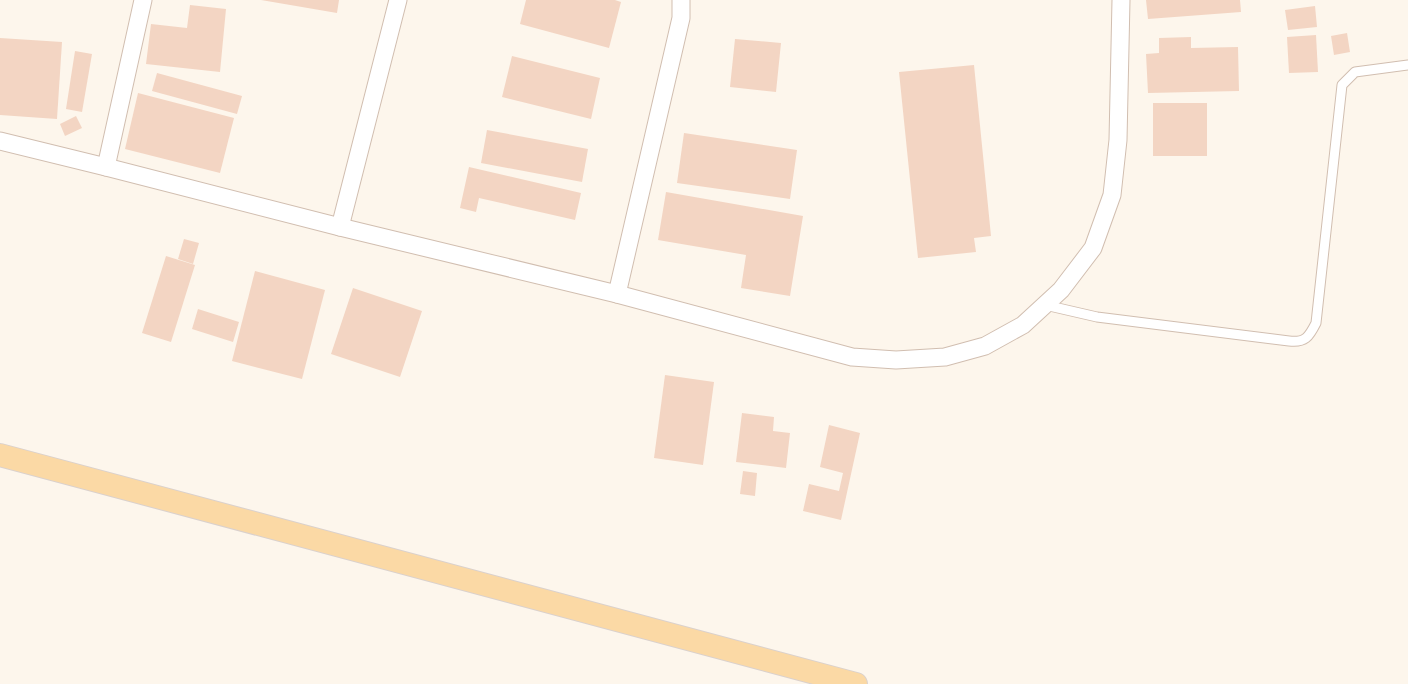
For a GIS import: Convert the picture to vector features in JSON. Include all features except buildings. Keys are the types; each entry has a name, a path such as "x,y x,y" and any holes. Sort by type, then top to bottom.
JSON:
{"main road":[{"path":"0,455 856,684"}],"street":[{"path":"106,167 143,0"},
{"path":"340,228 398,0"},
{"path":"617,294 681,18 681,0"},
{"path":"0,141 340,228 617,294 852,357 896,360 945,357 985,346 1023,325 1061,290 1093,248 1112,195 1118,140 1121,0"}],"lane":[{"path":"1045,305 1097,317 1298,342 1305,339 1312,331 1316,323 1342,85 1354,72 1408,65"}]}
